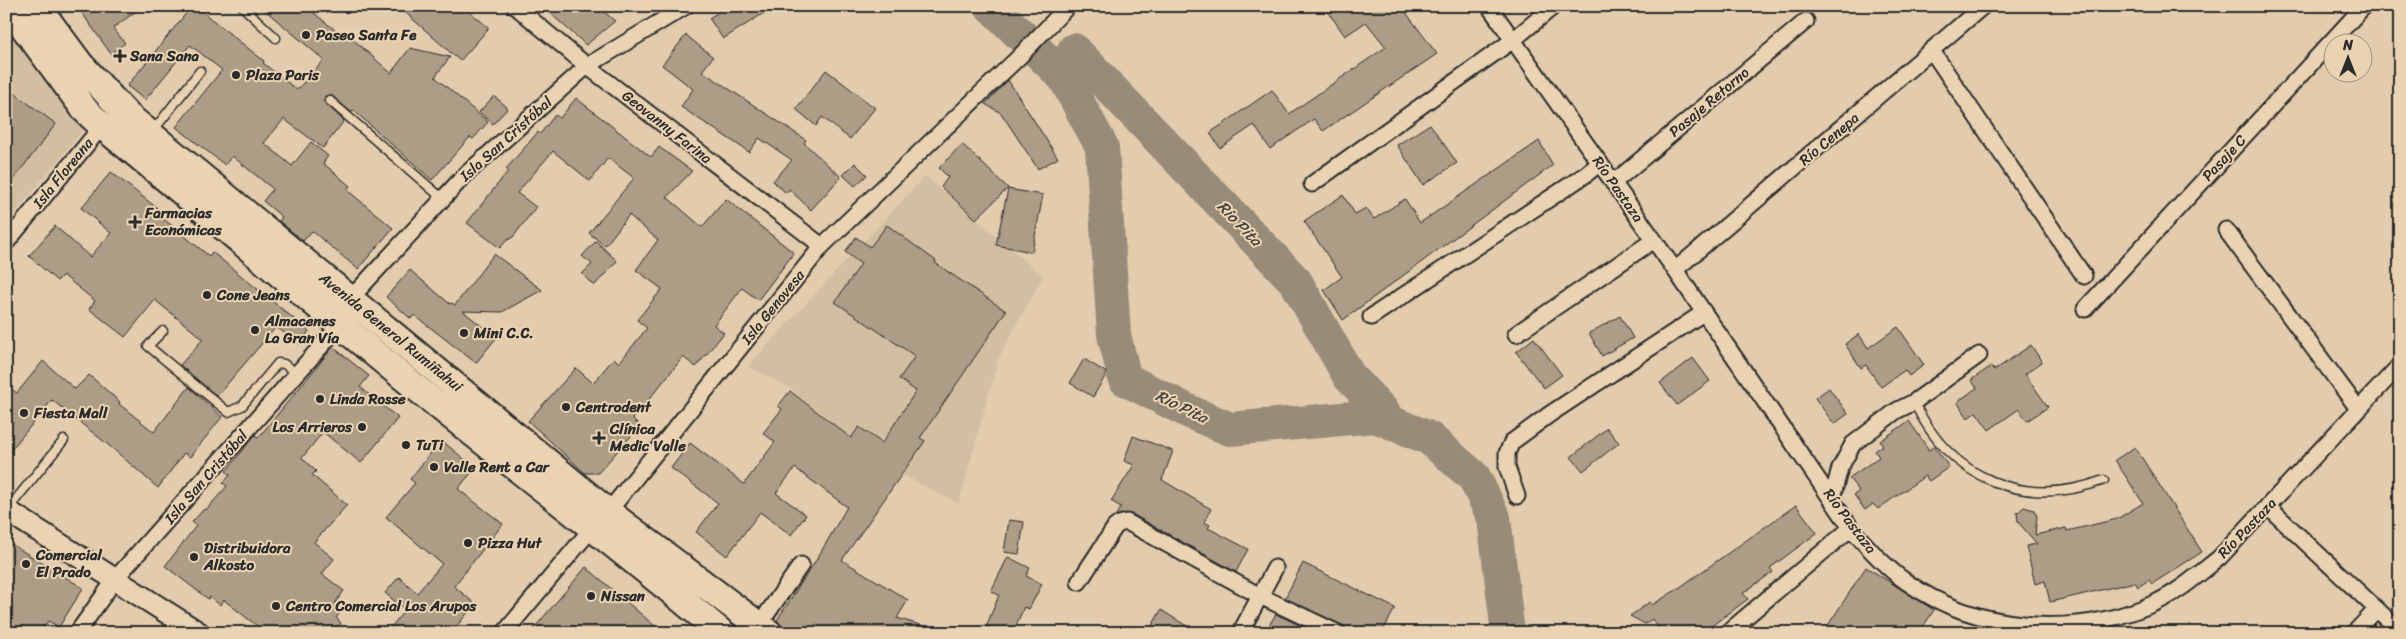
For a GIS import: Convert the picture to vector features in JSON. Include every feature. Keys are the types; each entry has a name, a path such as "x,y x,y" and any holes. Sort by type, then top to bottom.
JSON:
{"highway":[{"name":"Avenida General Rumiñahui","path":"8,6 85,110 340,325 534,483 600,520 764,629"},
{"name":"Avenida General Rumiñahui","path":"37,6 103,92 151,135 350,299 600,520 722,633"}],"main road":[{"path":"6,510 116,578 191,630"}],"street":[{"name":"Geovanny Farina","path":"515,6 587,66 822,246"},
{"name":"Isla San Cristóbal","path":"350,299 464,176 587,66 686,6"},
{"name":"Isla Genovesa","path":"504,633 600,520 822,246 1019,57 1068,6"},
{"name":"Río Pastaza","path":"1489,6 1675,270 1702,313 1851,528 1876,556 1904,580 1937,600 1972,614 2000,621 2047,627 2084,624 2122,616 2157,602 2190,582 2219,558 2400,365"},
{"path":"1312,184 1512,40 1554,6"},
{"name":"Río Cenepa","path":"1675,270 1983,6"},
{"name":"Pasaje C","path":"2084,309 2364,6"},
{"name":"Pasaje Retorno","path":"1614,183 1806,21"},
{"path":"1932,51 2084,276"},
{"name":"Isla Floreana","path":"6,243 102,126"},
{"path":"1371,317 1585,175 1600,163"},
{"path":"2226,230 2359,410"},
{"path":"1516,334 1654,240"},
{"path":"1517,496 1507,467 1507,453 1512,442 1550,414 1702,313"},
{"name":"Isla San Cristóbal","path":"77,633 116,578 340,325"},
{"path":"1832,498 1840,468 1853,444 1896,411 1914,402 1979,355"},
{"path":"2268,507 2400,631"},
{"path":"1079,582 1115,527 1127,522 1260,596 1338,633"},
{"path":"1726,633 1851,528"},
{"path":"764,629 801,565"},
{"path":"1240,633 1275,568"},
{"path":"2354,633 2377,609"}],"lane":[{"path":"242,6 276,38"},
{"path":"151,135 200,71"},
{"path":"329,100 442,199"},
{"path":"164,331 148,346 228,412 242,406 278,363 284,364 297,373"},
{"path":"1914,402 1928,427 1945,450 1959,462 1992,482 2029,491 2048,492 2077,488 2104,480"},
{"path":"6,510 64,440"}],"shaded area":[{"path":"6,28 84,129 6,224"},
{"path":"925,176 1043,276 998,359 959,504 901,474 864,450 791,389 748,366"}],"building":[{"path":"77,6 143,6 113,28 125,43 111,54"},
{"path":"192,6 195,6 264,61 263,63 297,90 324,60 260,6 305,6 344,37 347,34 391,73 410,48 450,57 435,77 488,122 473,139 470,137 432,180 353,110 351,112 331,95 325,96 324,102 344,121 323,148 284,119 264,143 292,166 311,142 328,156 323,163 350,186 347,190 393,228 358,269 312,231 303,241 279,221 282,217 263,201 273,189 232,156 225,165 176,127 222,70 190,45 145,100 127,86"},
{"path":"398,6 463,6 489,28 460,61"},
{"path":"542,6 597,6 615,21 586,45"},
{"path":"728,6 775,6 723,39 709,18"},
{"path":"1324,6 1401,6 1437,54 1323,131 1314,119 1270,149 1254,125 1220,148 1210,133 1272,90 1289,114 1386,47 1366,22 1345,36"},
{"path":"686,35 713,57 702,71 806,140 804,143 841,177 811,210 789,189 786,193 773,181 792,160 759,138 749,152 681,107 693,89 662,65"},
{"path":"826,70 875,108 850,139 822,117 816,126 796,109"},
{"path":"1008,80 1058,158 1038,169 1001,113 985,104"},
{"path":"6,87 56,124 6,189"},
{"path":"494,96 508,108 493,124 479,112"},
{"path":"576,98 651,157 659,147 692,171 667,197 702,227 726,199 794,253 758,300 742,288 714,325 724,333 696,367 683,357 633,419 640,426 598,473 585,473 528,421 576,368 593,383 614,358 619,363 647,328 637,320 662,289 636,270 658,240 629,215 605,246 589,233 634,178 608,158 590,181 553,151 517,193 536,207 513,237 500,248 467,223 508,171 506,169 538,132 540,134 555,115 560,118"},
{"path":"1430,124 1457,163 1423,185 1397,145"},
{"path":"1539,141 1553,165 1343,320 1324,290 1342,277 1304,221 1343,195 1355,214 1366,208 1374,219 1405,199 1420,223"},
{"path":"962,144 1008,188 976,219 941,187 948,177 939,168"},
{"path":"855,163 867,175 855,186 843,175"},
{"path":"111,172 157,208 154,211 209,256 212,252 309,331 300,344 276,327 217,396 180,365 203,339 155,300 125,337 89,309 95,301 63,275 57,281 29,256 55,226 90,257 111,233 81,208"},
{"path":"1008,189 1043,195 1032,252 996,245"},
{"path":"887,225 936,261 935,263 1006,311 920,438 925,441 842,560 908,600 897,618 933,629 932,633 784,633 783,627 777,620 818,557 847,507 795,468 776,493 806,515 791,535 760,512 727,556 696,532 718,503 671,468 690,443 744,484 775,442 763,433 782,409 778,406 790,391 851,438 859,427 882,443 916,391 899,379 915,356 835,302 861,264 845,252 856,237 870,247"},
{"path":"596,241 617,261 594,286 582,274 592,264 582,256"},
{"path":"494,254 542,290 502,312 463,311 496,338 476,363 414,315 411,319 386,297 410,270 450,304 455,305"},
{"path":"1620,316 1633,338 1602,356 1589,333"},
{"path":"1898,327 1924,365 1909,376 1905,370 1881,387 1866,365 1861,368 1845,344 1859,334 1868,348"},
{"path":"1534,338 1562,375 1544,388 1516,352"},
{"path":"2031,345 2042,362 2025,374 2048,407 2027,421 2019,409 1989,430 1976,412 1968,418 1957,402 1977,388 1971,380 1990,367 1995,370"},
{"path":"333,347 369,376 360,387 398,418 361,463 323,432 302,458 316,471 312,475 347,505 314,542 334,559 322,574 344,591 335,603 343,609 336,618 341,623 333,633 266,633 224,600 220,605 210,597 208,599 165,566 196,526 192,522 204,509 206,510 227,486 223,483 230,475 226,471 255,435 258,438"},
{"path":"1693,358 1710,381 1677,405 1660,383"},
{"path":"1084,359 1107,373 1093,397 1070,383"},
{"path":"43,361 75,389 89,375 120,402 119,404 154,432 189,387 222,417 190,457 184,453 158,488 52,400 6,456 6,385 17,393"},
{"path":"1829,388 1848,414 1834,424 1815,398"},
{"path":"1909,421 1929,450 1934,446 1949,467 1929,481 1925,476 1878,509 1873,504 1865,510 1854,495 1859,491 1849,478 1879,457 1875,451 1883,445 1880,441"},
{"path":"1607,428 1619,443 1583,471 1571,457"},
{"path":"1133,436 1173,451 1162,480 1211,509 1204,522 1210,525 1208,528 1248,549 1236,572 1132,514 1115,516 1121,507 1111,501 1134,465 1124,461"},
{"path":"441,440 475,468 458,489 503,524 454,586 475,604 451,633 439,625 432,633 386,633 405,610 385,593 399,577 417,593 442,564 386,517 415,483 410,479"},
{"path":"2135,447 2202,552 2152,584 2149,580 2138,587 2135,582 2050,602 2045,581 2035,584 2026,546 2037,544 2018,522 2017,513 2024,507 2034,510 2037,516 2035,535 2066,528 2067,531 2117,519 2143,503 2115,460"},
{"path":"1796,505 1817,533 1770,568 1773,572 1743,593 1748,599 1702,633 1662,633 1652,619 1645,624 1630,616 1650,602 1652,605 1676,590"},
{"path":"1009,520 1024,522 1019,554 1004,552"},
{"name":"Comercial El Prado","path":"6,541 83,588 59,627 48,621 40,633 6,633"},
{"path":"1008,557 1030,568 1026,576 1042,584 1029,609 1024,607 1013,633 1000,633 986,627 999,595 991,591"},
{"path":"1303,563 1395,608 1382,633 1347,633 1342,625 1285,598"},
{"name":"Nissan","path":"586,567 663,633 577,633 567,625 560,633 530,633"},
{"path":"1866,567 1934,610 1919,633 1823,633"},
{"path":"1161,610 1198,633 1148,633"},
{"path":"1276,614 1316,633 1264,633"}],"waterway":[{"name":"Río Pita","path":"991,6 1064,77 1102,147 1114,335 1125,379 1192,413 1230,429 1375,416 1429,438 1474,477 1494,518 1508,633"},
{"name":"Rio Pita","path":"1074,50 1296,282 1349,376 1384,413"}],"place":[{"name":"Paseo Santa Fe","path":"306,35"},
{"name":"Sana Sana","path":"120,56"},
{"name":"Plaza Paris","path":"236,75"},
{"name":"Farmacias Económicas","path":"135,222"},
{"name":"Cone Jeans","path":"207,295"},
{"name":"Almacenes La Gran Vía","path":"255,330"},
{"name":"Mini C.C.","path":"464,333"},
{"name":"Linda Rosse","path":"320,399"},
{"name":"Centrodent","path":"566,407"},
{"name":"Fiesta Mall","path":"24,413"},
{"name":"Los Arrieros","path":"362,427"},
{"name":"Clínica Medic Valle","path":"599,438"},
{"name":"TuTi","path":"406,445"},
{"name":"Valle Rent a Car","path":"434,467"},
{"name":"Pizza Hut","path":"468,543"},
{"name":"Distribuidora Alkosto","path":"194,557"},
{"name":"Comercial El Prado","path":"26,564"},
{"name":"Nissan","path":"591,596"},
{"name":"Centro Comercial Los Arupos","path":"276,606"}]}
